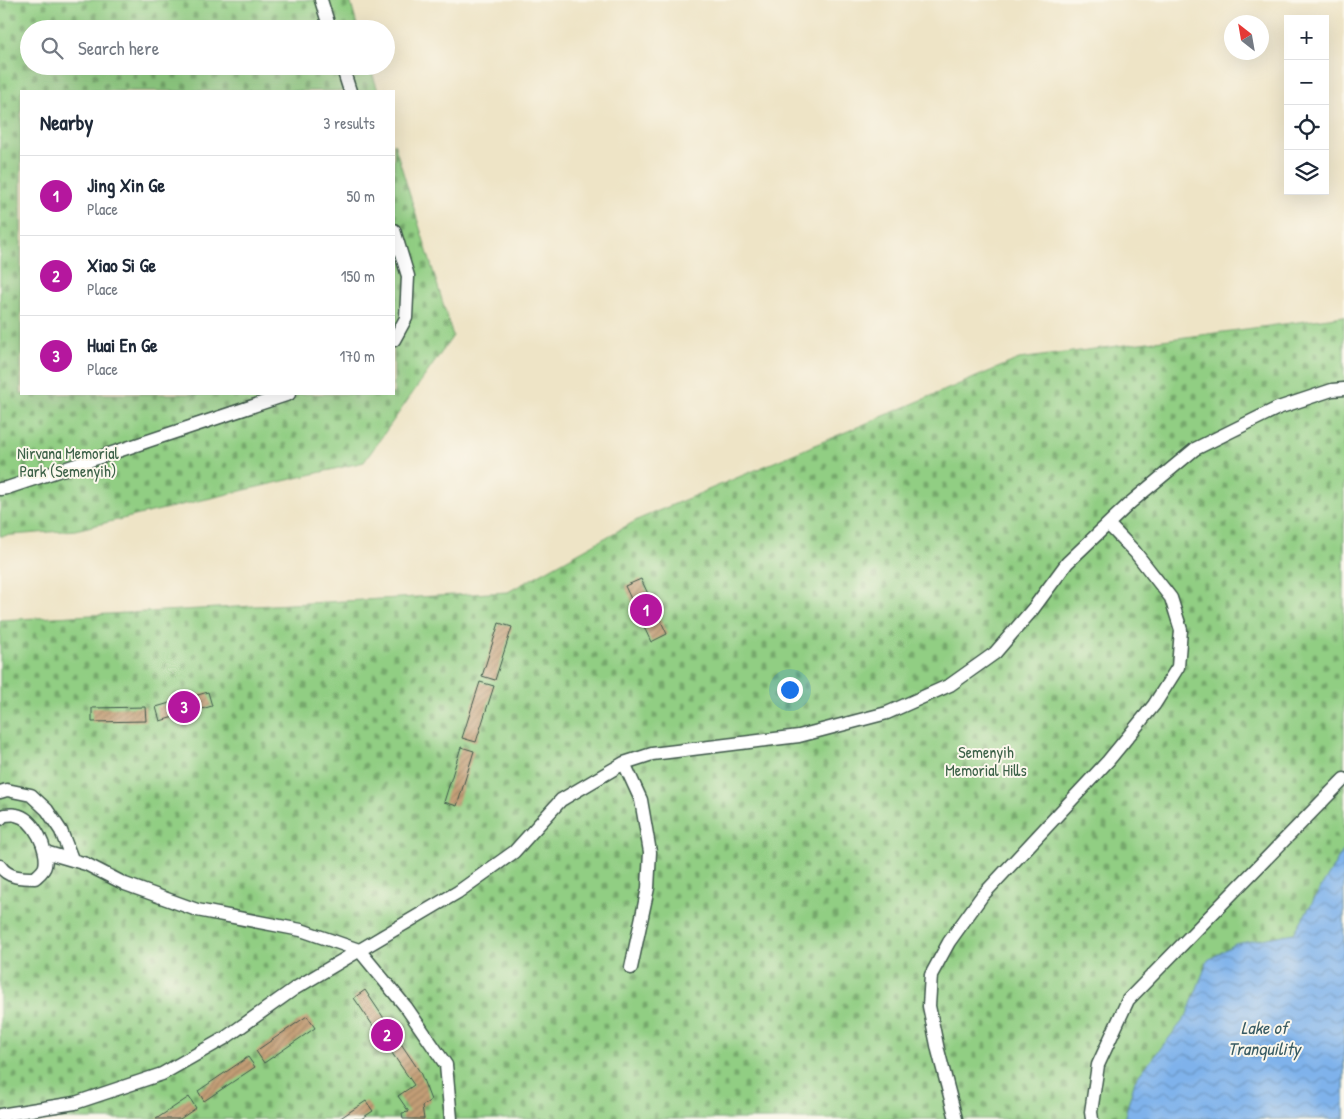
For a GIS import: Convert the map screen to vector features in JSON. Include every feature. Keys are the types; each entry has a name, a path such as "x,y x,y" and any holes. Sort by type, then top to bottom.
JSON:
{"lane":[{"path":"321,0 327,20"},
{"path":"345,75 350,90"},
{"path":"395,233 408,276 406,318 395,338"},
{"path":"0,1115 75,1103 162,1074 225,1038 294,989 466,886 514,852 561,800 624,763 652,754 799,736 887,714 950,684 995,653 1033,609 1067,563 1130,503 1195,449 1278,408 1332,390 1344,389"},
{"path":"0,489 286,395"},
{"path":"956,1119 929,1006 931,975 949,942 982,896 1108,761 1154,706 1178,667 1181,630 1171,598 1135,552 1108,524"},
{"path":"624,763 642,800 650,852 648,888 631,968"},
{"path":"1092,1119 1091,1112 1098,1065 1128,1000 1344,779"},
{"path":"0,792 7,790 31,795 47,810 62,831 72,859"},
{"path":"0,819 4,815 18,815 30,824 39,835 45,852 45,868 35,878 17,878 3,871 0,866"},
{"path":"45,852 86,864 125,884 197,910 301,930 359,950 406,1007 446,1065 451,1119"}],"green space":[{"name":"Nirvana Memorial Park (Semenyih)","path":"0,0 350,0 356,20 20,20 20,75 373,75 378,90 20,90 20,395 395,395 395,146 453,336 364,462 75,530 0,536"},
{"name":"Semenyih Memorial Hills","path":"1344,316 1344,1119 0,1119 0,620 508,592 639,519 1019,359"}],"water":[{"name":"Lake of Tranquility","path":"1344,849 1344,1119 1124,1119 1135,1080 1186,1017 1208,960 1235,944 1294,933"}],"building":[{"path":"641,579 667,634 651,642 625,586"},
{"path":"499,623 512,627 495,680 482,676"},
{"path":"480,682 494,686 476,742 462,738"},
{"path":"208,692 212,706 160,721 156,707"},
{"path":"145,707 146,721 92,722 92,708"},
{"path":"461,747 474,751 457,806 444,802"},
{"path":"365,990 420,1072 431,1100 422,1106 424,1119 403,1119 402,1113 409,1112 398,1096 414,1085 354,998"},
{"path":"307,1016 315,1028 264,1063 256,1051"},
{"path":"248,1057 255,1067 204,1101 198,1091"},
{"path":"189,1097 196,1108 180,1119 156,1119"},
{"path":"366,1101 373,1111 361,1119 339,1119"}],"place":[{"name":"Jing Xin Ge","path":"646,610"},
{"name":"Huai En Ge","path":"184,707"},
{"name":"Xiao Si Ge","path":"387,1035"}]}
